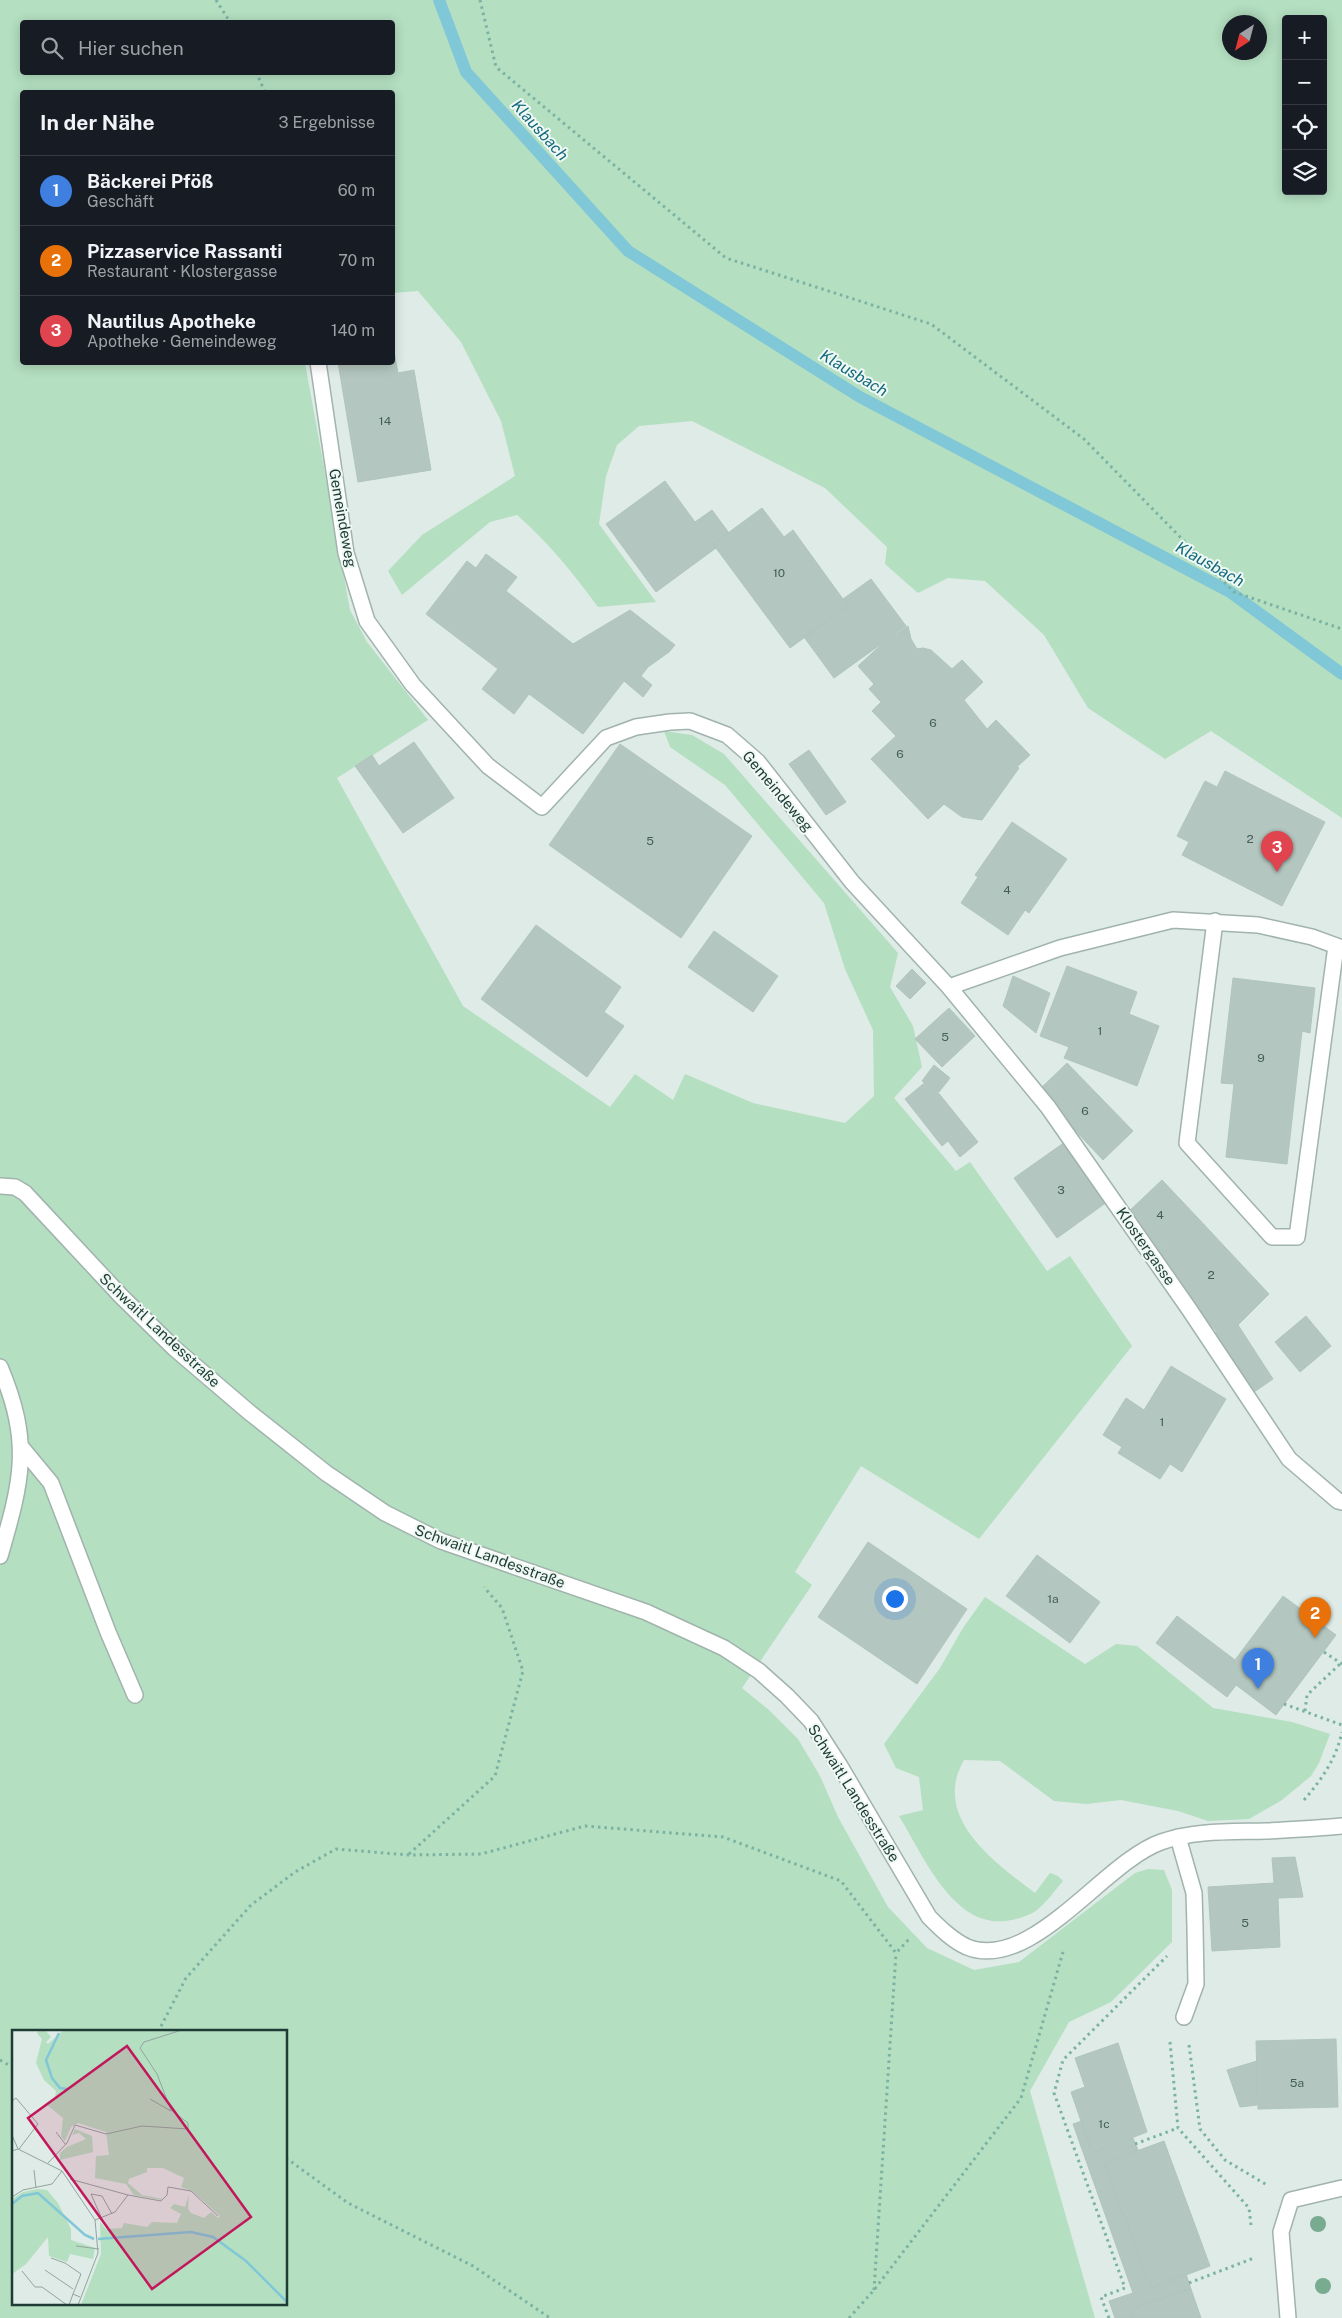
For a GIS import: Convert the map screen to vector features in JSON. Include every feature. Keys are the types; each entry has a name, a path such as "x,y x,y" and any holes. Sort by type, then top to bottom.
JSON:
{"street":[{"name":"Gemeindeweg","path":"318,365 346,553 367,621 413,685 488,766 542,807 606,738 636,727 690,721 727,735 758,762 852,882 949,988"},
{"path":"949,988 1060,948 1173,920 1214,921 1258,925 1312,937 1339,947 1297,1237 1272,1237 1187,1143 1214,921"},
{"name":"Klostergasse","path":"949,988 1048,1107 1290,1458 1338,1501 1342,1502"},
{"name":"Schwaitl Landesstraße","path":"0,1186 15,1187 25,1193 121,1296 174,1348 249,1412 326,1473 385,1513 442,1541 646,1612 724,1648 759,1671 788,1696 811,1721 845,1774 929,1917 944,1932 969,1948 995,1949 1010,1946 1035,1936 1052,1924 1112,1871 1132,1857 1148,1847 1178,1837 1207,1832 1342,1826"},
{"path":"0,1368 11,1393 22,1448 16,1498 0,1556"},
{"path":"22,1448 51,1483 108,1632 135,1695"},
{"path":"1178,1837 1194,1894 1196,1984 1184,2017"},
{"path":"1288,2318 1282,2232 1291,2200 1342,2188"}],"path":[{"path":"216,0 229,20"},
{"path":"480,0 496,67 726,258 931,324 1084,439 1234,592 1342,629"},
{"path":"257,75 264,90"},
{"path":"409,1855 495,1776 523,1671 502,1608 478,1581"},
{"path":"1305,1711 1307,1695 1341,1664 1324,1652"},
{"path":"1284,1704 1342,1725"},
{"path":"1299,1806 1322,1779 1339,1747 1342,1732"},
{"path":"159,2030 186,1978 251,1905 296,1872 336,1848 409,1855 481,1854 585,1826 723,1837 841,1881 896,1953"},
{"path":"874,2290 896,1953 929,1917"},
{"path":"1109,2318 1101,2297 1125,2288 1054,2093 1063,2060 1195,1927"},
{"path":"850,2318 874,2290 1021,2098 1064,1950"},
{"path":"1252,2233 1249,2208 1178,2128 1168,2020 1184,2017 1200,2129 1225,2160 1291,2200"},
{"path":"0,2060 12,2067"},
{"path":"1136,2144 1178,2128"},
{"path":"288,2159 348,2203 474,2266 550,2318"},
{"path":"1253,2249 1255,2266"},
{"path":"1189,2282 1254,2258"}],"green space":[{"path":"0,0 1342,0 1342,818 1211,731 1165,759 1088,708 1044,635 985,581 948,578 918,593 885,564 887,547 825,488 692,421 639,426 617,445 606,476 599,524 656,602 598,607 560,559 517,515 490,522 402,595 388,571 422,535 515,476 501,421 461,342 418,291 395,293 395,90 20,90 20,365 305,365 350,610 367,642 428,720 337,778 463,1006 610,1107 635,1074 673,1100 685,1074 753,1103 845,1123 874,1096 873,1030 845,969 824,903 725,785 670,747 664,731 692,735 724,754 898,953 890,987 913,1026 922,1067 894,1098 956,1171 970,1162 1047,1271 1070,1256 1132,1346 979,1539 861,1466 795,1572 812,1585 742,1688 769,1710 798,1739 820,1776 838,1817 888,1907 927,1948 974,1970 1019,1962 1135,1873 1148,1869 1164,1870 1172,1890 1172,1942 1111,2002 1069,2022 1030,2091 1095,2318 0,2318"},
{"path":"985,1597 1085,1664 1116,1644 1137,1646 1213,1708 1292,1722 1330,1734 1319,1763 1311,1776 1282,1800 1249,1819 1208,1821 1178,1811 1121,1800 1086,1804 1054,1801 1000,1761 964,1760 956,1781 955,1800 961,1819 972,1836 1002,1867 1035,1893 1050,1873 1058,1876 1063,1881 1041,1907 1022,1917 1005,1921 986,1920 969,1912 954,1900 941,1885 899,1816 923,1810 919,1777 896,1768 884,1744 940,1668 963,1628"}],"building":[{"path":"395,357 398,373 414,370 431,470 358,482 338,365 395,365"},
{"path":"665,481 695,522 712,510 729,533 713,544 716,548 656,592 606,524"},
{"path":"762,508 784,537 793,530 848,606 790,648 713,544"},
{"path":"486,554 517,577 506,591 573,644 630,610 675,645 669,652 648,667 641,676 652,685 643,697 624,681 583,734 529,694 514,714 482,689 498,669 426,614 467,561 476,568"},
{"path":"871,579 906,626 834,678 804,637 848,606 843,599"},
{"path":"908,626 911,639 917,649 931,650 952,669 962,660 983,682 964,700 987,729 996,720 1030,755 1017,767 1019,768 982,820 962,817 944,804 928,819 871,759 896,736 872,711 881,702 869,689 874,684 858,666 882,644"},
{"path":"414,742 454,798 403,833 355,766 372,755 379,766"},
{"path":"620,744 752,836 681,938 549,845"},
{"path":"809,750 846,802 826,815 789,764"},
{"path":"1225,771 1325,822 1282,906 1182,855 1189,842 1177,836 1205,781 1217,787"},
{"path":"1012,822 1067,859 1029,913 1025,910 1008,935 961,903 978,877 975,875"},
{"path":"536,925 621,987 604,1012 624,1026 587,1077 481,999"},
{"path":"714,931 778,976 753,1012 688,967"},
{"path":"1067,966 1137,992 1129,1014 1159,1026 1137,1086 1064,1058 1069,1047 1040,1036"},
{"path":"912,969 926,983 910,999 896,986"},
{"path":"1013,976 1050,993 1036,1033 1003,1006"},
{"path":"1233,978 1315,988 1310,1033 1302,1031 1287,1164 1226,1157 1234,1084 1221,1083"},
{"path":"949,1008 975,1036 942,1067 915,1039"},
{"path":"1067,1063 1133,1131 1103,1160 1038,1091"},
{"path":"934,1065 950,1078 939,1092 928,1080 925,1083 922,1081"},
{"path":"928,1080 978,1142 960,1157 948,1141 942,1146 905,1099"},
{"path":"1065,1142 1107,1202 1057,1238 1014,1178"},
{"path":"1162,1180 1196,1216 1159,1251 1125,1215"},
{"path":"1196,1216 1269,1294 1223,1340 1155,1256"},
{"path":"1306,1316 1331,1346 1300,1372 1275,1342"},
{"path":"1238,1325 1273,1379 1251,1394 1210,1336 1216,1332 1223,1340"},
{"path":"1171,1366 1226,1399 1182,1472 1170,1464 1160,1479 1118,1453 1122,1447 1103,1435 1126,1398 1144,1410"},
{"path":"868,1542 967,1609 917,1684 818,1617"},
{"path":"1037,1555 1100,1602 1070,1643 1006,1596"},
{"path":"1283,1596 1336,1635 1276,1715 1236,1685 1227,1697 1156,1643 1177,1616 1235,1660"},
{"path":"1295,1857 1303,1897 1278,1898 1280,1947 1212,1951 1208,1887 1274,1883 1272,1858"},
{"path":"1336,2039 1338,2107 1258,2109 1256,2041"},
{"path":"1118,2043 1147,2132 1092,2153 1071,2092 1085,2087 1075,2058"},
{"path":"1257,2061 1257,2105 1240,2107 1227,2070"},
{"path":"1082,2121 1092,2153 1133,2138 1138,2150 1104,2163 1151,2288 1186,2274 1191,2289 1130,2309 1133,2318 1115,2318 1109,2301 1133,2293 1073,2124"},
{"path":"1164,2141 1210,2266 1151,2288 1104,2163"},
{"path":"1191,2289 1201,2318 1133,2318 1130,2309"}],"waterway":[{"name":"Klausbach","path":"439,0 466,72 628,251 860,397 1230,592 1342,674"}],"place":[{"name":"Nautilus Apotheke","path":"1277,872"},
{"name":"Pizzaservice Rassanti","path":"1315,1638"},
{"name":"Bäckerei Pföß","path":"1258,1689"}]}
